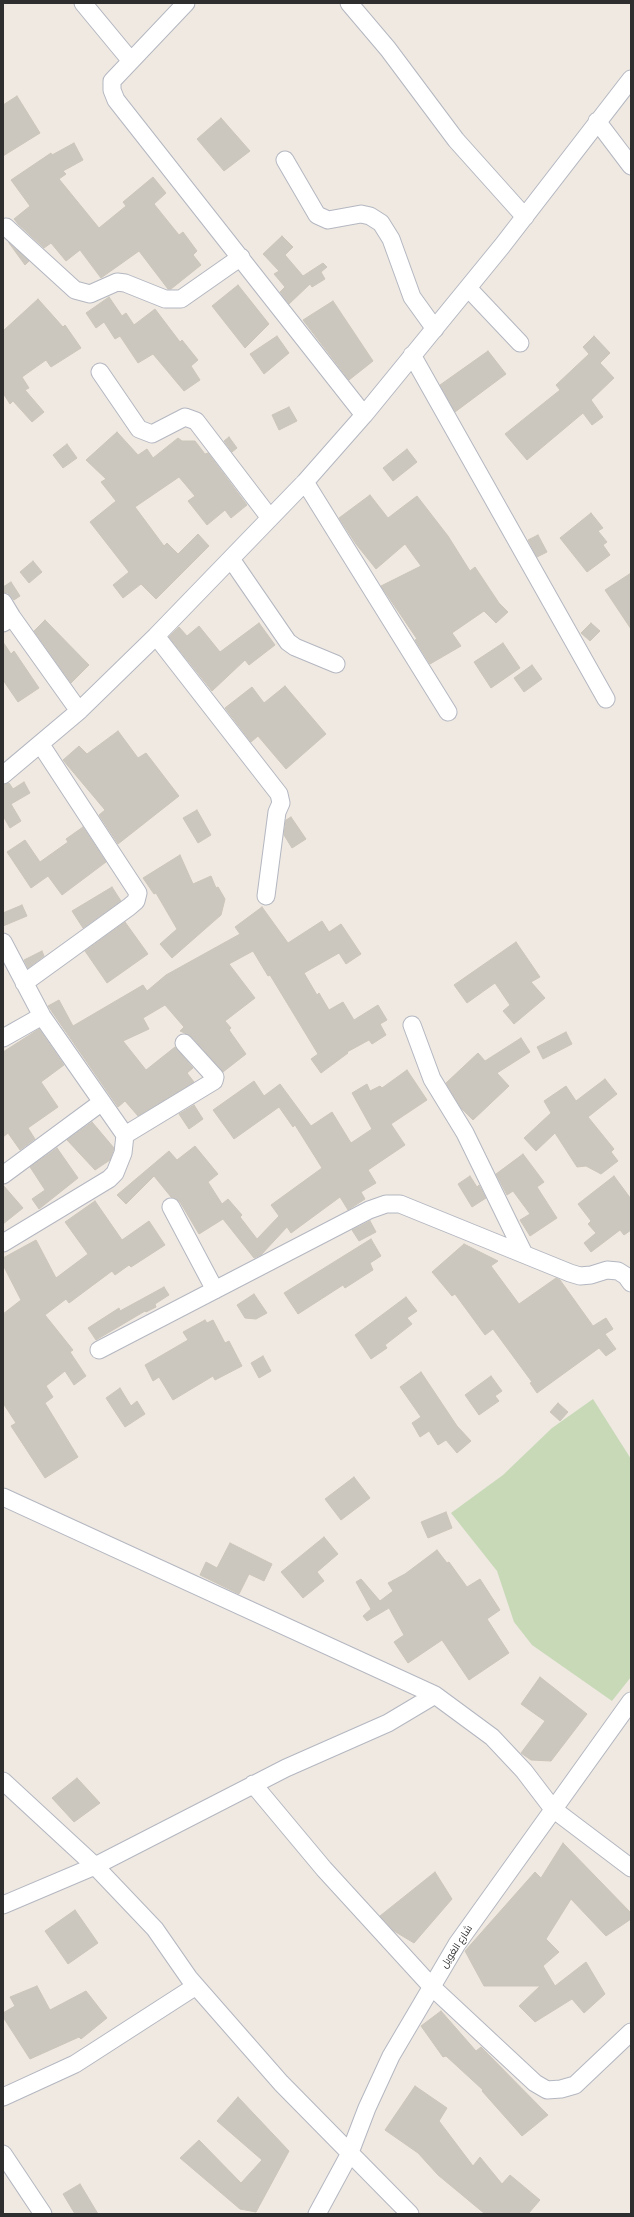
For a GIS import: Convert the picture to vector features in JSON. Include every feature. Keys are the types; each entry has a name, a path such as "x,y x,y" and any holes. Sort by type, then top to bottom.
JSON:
{"street":[{"path":"84,3 131,61"},
{"path":"186,3 112,81 112,90 116,100 364,414"},
{"path":"349,3 388,48 456,140 525,217"},
{"path":"3,775 41,745 79,711 156,636 305,482 364,414 468,288 525,217 597,121 631,79"},
{"path":"597,121 631,166"},
{"path":"285,160 317,215 328,220 361,214 370,216 382,223 391,239 412,297 434,329"},
{"path":"6,227 75,290 90,294 117,282 125,283 165,299 181,299 241,257"},
{"path":"468,288 520,343"},
{"path":"412,355 606,699"},
{"path":"100,372 139,430 152,434 185,417 196,421 270,518"},
{"path":"305,482 448,712"},
{"path":"231,559 288,642 295,647 336,664"},
{"path":"3,602 8,620 79,711"},
{"path":"156,636 279,794 281,803 277,812 266,896"},
{"path":"24,983 129,908 136,901 138,893 41,745"},
{"path":"3,942 42,1016 125,1135 123,1153 115,1173 3,1243"},
{"path":"3,1038 42,1016"},
{"path":"412,1025 432,1079 465,1133 524,1254"},
{"path":"125,1135 214,1081 215,1077 184,1042"},
{"path":"3,1175 102,1102"},
{"path":"98,1350 369,1210 386,1204 400,1204 580,1276 591,1275 607,1270 618,1271 626,1276 631,1283"},
{"path":"171,1207 215,1290"},
{"path":"3,1497 435,1695 492,1737 524,1771 553,1809 631,1868"},
{"path":"3,1905 94,1866 253,1784 388,1723 435,1695"},
{"name":"شارع الغويل","path":"317,2214 349,2155 367,2108 391,2056 457,1944 631,1701"},
{"path":"3,1781 94,1866 155,1928 196,1986 281,2083 349,2155 410,2214"},
{"path":"253,1784 324,1869 432,1987 535,2083 547,2090 561,2089 575,2085 631,2032"},
{"path":"3,2097 75,2064 196,1986"},
{"path":"3,2154 42,2214"}],"green space":[{"path":"593,1399 631,1459 631,1677 612,1701 532,1645 514,1622 497,1571 451,1513 503,1475 552,1428"}],"building":[{"path":"17,96 40,133 3,156 3,105"},
{"path":"221,118 250,151 224,171 197,139"},
{"path":"74,143 83,160 63,171 66,174 59,179 99,228 126,206 123,202 153,177 166,193 154,204 179,235 183,232 197,251 193,255 201,265 171,289 168,289 139,251 101,278 80,250 66,261 51,243 44,248 18,224 14,219 30,206 11,180 51,153 52,155"},
{"path":"282,236 293,247 285,255 303,276 323,263 327,267 321,272 325,279 312,287 310,284 289,304 280,292 285,287 274,274 279,271 263,254"},
{"path":"9,243 29,261 25,265"},
{"path":"238,285 269,324 245,348 212,306"},
{"path":"109,297 122,316 126,313 134,325 155,309 180,342 182,340 198,360 191,366 200,380 184,391 153,354 138,363 120,336 115,339 104,322 96,328 86,313"},
{"path":"38,299 63,327 65,325 81,348 51,367 46,360 22,377 29,388 25,390 44,412 32,422 13,401 10,404 3,393 3,331"},
{"path":"333,301 373,361 349,380 303,320"},
{"path":"277,336 289,353 264,374 250,354"},
{"path":"594,336 610,353 600,363 614,378 591,400 603,417 592,425 583,413 527,460 505,434 560,390 556,385 589,354 583,347"},
{"path":"488,351 506,374 455,412 440,385"},
{"path":"289,407 297,421 279,430 272,415"},
{"path":"117,432 138,455 147,449 153,458 178,438 182,441 195,441 205,454 208,453 247,505 231,518 225,510 207,525 188,501 195,496 179,477 135,507 164,546 167,543 178,554 198,534 209,546 156,599 141,584 123,598 113,585 129,572 90,522 116,501 101,482 106,479 86,460"},
{"path":"229,437 237,448 232,452 224,441"},
{"path":"67,444 77,458 63,468 53,455"},
{"path":"407,449 417,462 393,481 383,468"},
{"path":"370,495 388,518 417,496 448,536 470,571 475,567 499,603 508,612 496,623 484,611 452,633 461,646 430,664 415,640 417,639 381,586 421,566 405,544 376,569 356,544 339,518"},
{"path":"591,513 603,528 598,531 607,542 603,545 610,555 587,572 560,538"},
{"path":"538,535 547,552 537,557 528,540"},
{"path":"33,561 42,572 29,583 20,572"},
{"path":"631,573 631,629 605,590"},
{"path":"11,582 20,596 14,600 8,593 3,592 3,587"},
{"path":"45,620 89,665 71,683 34,631"},
{"path":"259,623 275,645 249,665 245,660 212,691 169,637 179,627 187,636 199,626 220,652"},
{"path":"591,623 600,631 590,641 581,633"},
{"path":"3,642 11,654 14,651 39,688 18,702 3,680"},
{"path":"503,643 520,668 491,688 474,662"},
{"path":"532,665 542,679 524,692 514,678"},
{"path":"285,686 326,734 286,769 258,736 251,742 225,708 252,687 264,703"},
{"path":"118,731 138,758 146,753 179,796 118,844 99,815 105,810 63,760 79,746 87,754"},
{"path":"24,782 30,793 11,804 21,821 10,828 3,816 3,785 9,783 13,789"},
{"path":"197,810 211,835 198,843 183,818"},
{"path":"291,817 306,839 292,848 284,835 286,820"},
{"path":"83,827 106,862 62,895 48,876 31,888 7,852 25,840 40,862 68,842 66,839"},
{"path":"180,855 193,884 211,876 216,888 218,887 225,899 221,915 172,958 160,944 177,929 156,893 154,894 143,878"},
{"path":"112,887 121,901 83,928 72,911"},
{"path":"22,905 27,916 3,926 3,913"},
{"path":"262,907 288,943 322,921 329,932 341,924 361,954 346,964 339,953 304,973 317,995 319,993 329,1010 343,1002 354,1020 378,1005 387,1020 380,1024 386,1035 372,1044 369,1040 347,1052 348,1053 321,1073 311,1059 318,1054 270,975 268,976 253,951 229,964 255,998 225,1021 231,1028 229,1030 246,1054 223,1072 191,1036 180,1031 184,1027 165,1005 143,1018 149,1029 123,1041 146,1070 175,1047 193,1068 187,1073 194,1082 138,1116 125,1101 118,1107 48,1006 59,1000 73,1026 143,985 147,991 166,975 240,934 235,927"},
{"path":"125,922 148,954 107,983 85,951"},
{"path":"516,942 540,977 531,982 545,998 514,1024 503,1011 510,1005 495,983 467,1003 454,985"},
{"path":"42,951 44,956 28,968 24,960"},
{"path":"39,1029 64,1065 41,1082 58,1107 28,1128 35,1139 20,1150 8,1133 3,1137 3,1052"},
{"path":"566,1032 572,1044 543,1059 537,1047"},
{"path":"521,1038 530,1052 497,1073 509,1086 473,1120 461,1108 446,1083 478,1053 485,1061"},
{"path":"407,1070 427,1100 391,1124 405,1145 368,1170 376,1183 361,1192 365,1199 348,1210 340,1197 291,1233 287,1227 261,1255 254,1258 223,1219 199,1234 180,1202 171,1197 154,1176 126,1204 117,1195 169,1151 177,1160 195,1146 218,1174 208,1182 222,1204 228,1199 242,1215 240,1217 257,1239 279,1216 271,1205 322,1168 295,1125 293,1127 279,1107 234,1139 213,1110 254,1081 264,1096 280,1084 311,1126 332,1112 351,1143 372,1129 352,1093 367,1084 370,1091 380,1086 382,1088"},
{"path":"605,1079 617,1094 588,1117 614,1149 611,1152 618,1161 601,1174 586,1166 577,1167 555,1133 536,1151 524,1138 551,1113 544,1101 566,1086 576,1101"},
{"path":"194,1105 203,1119 189,1129 179,1114"},
{"path":"92,1122 114,1148 110,1160 95,1170 67,1140"},
{"path":"57,1148 78,1178 39,1209 32,1199 45,1190 30,1167"},
{"path":"523,1154 544,1182 537,1187 557,1218 530,1236 520,1220 530,1214 513,1191 507,1195 496,1174"},
{"path":"470,1176 477,1187 479,1185 486,1198 472,1207 458,1184"},
{"path":"614,1176 631,1199 631,1230 624,1235 620,1230 591,1252 584,1243 596,1233 588,1224 591,1221 578,1204"},
{"path":"3,1185 23,1208 3,1224"},
{"path":"95,1201 122,1240 149,1221 165,1245 131,1267 129,1265 115,1275 112,1271 69,1303 66,1299 45,1315 73,1350 70,1352 86,1376 74,1385 65,1371 46,1386 53,1397 45,1403 78,1457 45,1478 11,1426 16,1423 3,1403 3,1314 21,1300 3,1265 3,1258 36,1240 56,1278 88,1254 65,1222"},
{"path":"370,1221 376,1232 359,1241 352,1230"},
{"path":"371,1239 381,1256 370,1263 373,1270 345,1288 343,1285 298,1314 284,1293"},
{"path":"464,1244 498,1261 491,1266 519,1304 556,1278 560,1280 593,1326 606,1318 613,1329 605,1334 616,1349 606,1356 599,1348 537,1393 530,1383 532,1382 493,1329 485,1335 455,1294 452,1296 432,1272"},
{"path":"164,1287 169,1295 155,1304 156,1307 146,1312 145,1311 96,1340 88,1328 119,1308 120,1311"},
{"path":"254,1294 267,1313 256,1319 245,1318 237,1305"},
{"path":"406,1297 417,1311 407,1318 412,1324 385,1345 387,1348 371,1359 355,1335"},
{"path":"205,1320 207,1323 213,1320 225,1343 229,1341 242,1366 215,1380 213,1376 173,1400 159,1377 153,1381 145,1365 188,1340 183,1332"},
{"path":"263,1356 271,1371 259,1378 251,1363"},
{"path":"421,1372 457,1426 471,1441 457,1453 446,1440 438,1445 429,1431 420,1437 412,1423 421,1417 400,1387"},
{"path":"491,1376 502,1391 495,1396 499,1401 479,1415 465,1395"},
{"path":"120,1388 131,1406 137,1401 145,1414 125,1427 106,1398"},
{"path":"558,1403 568,1412 560,1421 550,1412"},
{"path":"354,1477 370,1498 341,1520 325,1499"},
{"path":"446,1512 452,1528 428,1538 421,1522"},
{"path":"324,1537 338,1554 317,1572 324,1581 303,1598 281,1572"},
{"path":"230,1543 272,1564 264,1581 249,1574 239,1594 200,1575 206,1562 217,1568"},
{"path":"437,1550 447,1563 449,1562 467,1587 480,1579 500,1610 487,1619 509,1653 469,1680 442,1640 408,1663 394,1642 404,1635 389,1608 367,1621 363,1616 371,1609 356,1582 361,1579 380,1601 393,1591 388,1583 405,1574"},
{"path":"540,1677 587,1714 551,1761 531,1760 521,1753 545,1721 521,1704"},
{"path":"77,1778 100,1803 74,1822 52,1798"},
{"path":"563,1843 631,1913 631,1919 606,1936 571,1899 546,1939 559,1952 543,1966 555,1986 586,1962 605,1994 584,2013 572,1999 535,2022 519,2006 540,1986 484,1986 465,1951 535,1872 541,1878"},
{"path":"435,1872 452,1899 414,1943 394,1931 380,1916"},
{"path":"75,1910 98,1943 68,1964 45,1931"},
{"path":"37,1986 50,2010 86,1991 107,2018 81,2039 79,2037 30,2059 3,2017 3,2013 15,2006 10,1997"},
{"path":"441,2011 476,2051 481,2047 548,2115 522,2136 482,2091 483,2090 446,2056 443,2057 421,2026"},
{"path":"415,2086 447,2108 439,2121 473,2166 480,2157 502,2184 510,2175 540,2200 528,2214 485,2214 438,2175 418,2153 385,2130"},
{"path":"238,2097 289,2151 256,2212 240,2209 180,2158 199,2140 241,2183 262,2160 217,2121"},
{"path":"80,2184 98,2214 75,2214 63,2194"}]}
